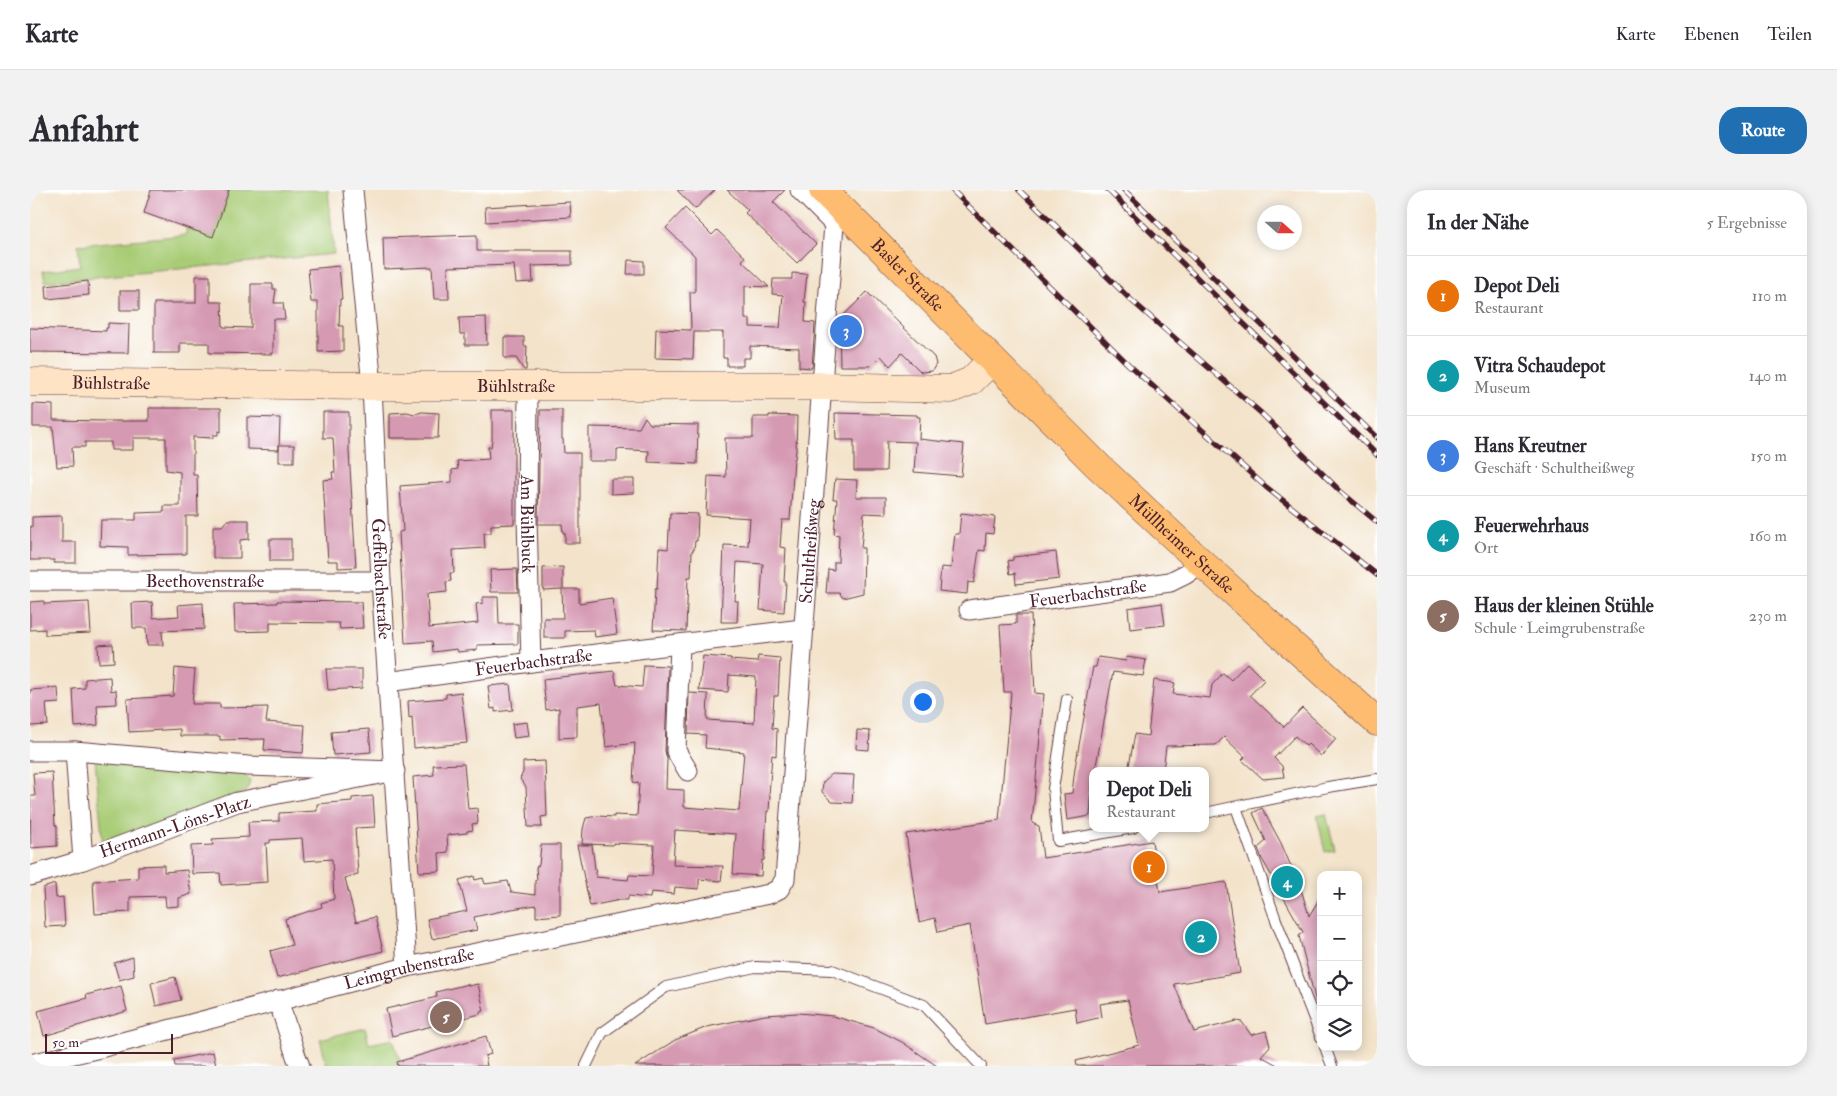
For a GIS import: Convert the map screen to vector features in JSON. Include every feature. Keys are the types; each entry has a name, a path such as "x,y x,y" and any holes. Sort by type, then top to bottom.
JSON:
{"main road":[{"name":"Basler Straße","path":"822,190 992,360"},
{"name":"Müllheimer Straße","path":"992,360 1098,465 1202,563 1377,722"}],"street":[{"name":"Geffelbachstraße","path":"353,190 372,386 387,682 395,771 407,967"},
{"name":"Schultheißweg","path":"785,879 802,629 834,224 800,190"},
{"name":"Bühlstraße","path":"30,382 372,386 821,386 951,389 970,381 992,360"},
{"name":"Am Bühlbuck","path":"528,385 527,518 532,662"},
{"name":"Feuerbachstraße","path":"969,610 1170,582 1202,563"},
{"name":"Beethovenstraße","path":"30,581 381,582"},
{"name":"Feuerbachstraße","path":"387,682 802,629"},
{"path":"680,644 676,751 688,771"},
{"path":"30,751 75,750"},
{"name":"Hermann-Löns-Platz","path":"75,750 248,766 395,771 237,802 83,860 75,750"},
{"path":"30,876 83,860"},
{"name":"Leimgrubenstraße","path":"30,1064 98,1057 278,1000 407,967 769,894 779,889 785,879"},
{"path":"278,1000 300,1066"}],"lane":[{"path":"1067,698 1053,789 1058,841 1110,832"},
{"path":"1209,812 1328,787 1377,779"},
{"path":"1236,807 1276,920 1317,1027"},
{"path":"586,1066 602,1033 666,987 755,968 832,970 924,1005 981,1066"},
{"path":"1326,1051 1332,1066"}],"green space":[{"path":"229,190 328,190 334,254 45,282 43,271 80,266 78,245 186,235 186,228 213,237"},
{"path":"95,759 242,772 250,781 247,791 103,847"},
{"path":"1326,814 1335,850 1325,852 1317,816"},
{"path":"365,1028 369,1044 393,1039 402,1066 327,1066 320,1039"}],"building":[{"path":"151,190 229,190 213,237 144,213"},
{"path":"677,190 715,190 695,209"},
{"path":"727,190 785,190 773,202 816,244 797,263 745,213 748,210"},
{"path":"570,202 571,217 486,222 485,207"},
{"path":"685,208 712,235 717,230 745,257 742,261 769,287 745,286 745,319 750,319 750,327 780,328 783,295 772,294 773,279 792,279 792,273 807,274 804,302 806,302 805,322 815,323 812,368 799,367 799,348 750,346 750,358 743,358 743,366 727,366 727,358 723,358 723,332 694,332 693,359 655,358 656,329 691,330 690,292 695,292 695,256 666,228"},
{"path":"477,235 477,251 572,251 572,265 532,266 533,282 516,283 514,265 448,267 449,299 434,299 432,267 384,269 383,238"},
{"path":"628,260 644,261 644,274 627,274"},
{"path":"339,266 342,299 340,299 339,326 343,326 343,351 318,352 318,302 311,302 308,269"},
{"path":"196,276 210,276 210,302 222,302 223,327 251,328 251,284 273,284 273,289 276,289 274,303 283,303 285,319 273,319 273,354 209,353 209,343 180,343 180,353 154,353 154,303 196,303"},
{"path":"88,281 89,295 47,299 46,286"},
{"path":"120,291 139,291 139,310 120,310"},
{"path":"867,292 934,357 936,364 932,371 921,372 902,353 890,366 881,356 871,366 840,366 839,320"},
{"path":"486,317 487,345 465,345 465,334 460,334 459,318"},
{"path":"108,323 129,324 128,353 30,352 30,328 106,331"},
{"path":"504,337 524,337 524,346 527,346 526,370 524,370 516,358 504,358"},
{"path":"33,404 53,405 53,420 149,421 149,408 221,408 221,432 218,431 218,435 213,435 213,438 193,437 193,475 197,475 198,516 186,516 186,554 128,555 128,547 100,546 101,520 136,520 136,513 164,512 164,506 180,506 180,472 166,470 166,438 133,438 133,450 111,450 111,442 85,442 85,447 72,447 73,466 57,467 53,427 33,427"},
{"path":"492,410 514,410 514,524 491,525 491,533 484,533 485,548 453,550 454,573 450,573 451,581 446,582 447,592 427,594 429,628 478,623 476,604 483,603 483,597 498,597 499,624 518,624 518,644 477,645 477,650 458,652 457,649 433,652 432,641 405,643 399,532 403,531 400,486 452,482 452,470 458,469 457,461 489,459 488,447 491,447 492,440"},
{"path":"540,410 562,410 564,453 580,453 580,543 565,543 565,533 563,533 562,524 538,524"},
{"path":"323,412 349,412 349,451 356,567 338,568 338,561 328,561 323,480 333,479 332,472 335,472 333,438 323,438"},
{"path":"407,412 414,414 422,412 439,413 438,438 390,438 390,413"},
{"path":"835,413 917,415 917,417 920,417 919,439 964,444 961,476 914,472 916,442 887,441 886,471 854,471 854,440 836,440"},
{"path":"769,415 797,416 790,520 782,520 780,547 786,548 784,612 760,610 763,564 737,562 735,601 738,601 737,622 721,622 724,545 748,546 750,518 706,515 708,476 726,477 725,438 753,438 753,417 769,417"},
{"path":"247,417 280,418 279,450 247,449"},
{"path":"645,417 650,424 698,425 697,464 648,462 649,451 617,449 617,461 589,461 589,427 639,428"},
{"path":"279,445 294,445 294,462 279,462"},
{"path":"611,479 634,479 634,493 611,494"},
{"path":"835,479 857,480 856,497 886,497 886,514 864,513 861,548 864,548 863,593 843,598 839,593 826,593 828,569 834,570 834,562 838,562 839,535 834,534 837,499 833,499"},
{"path":"670,513 698,514 697,541 695,541 694,550 692,550 691,577 688,577 686,631 653,630 659,548 668,549"},
{"path":"961,513 995,517 993,534 986,533 985,551 979,550 974,583 968,582 967,594 939,591 941,567 951,568 955,534 959,534"},
{"path":"62,516 62,542 76,542 76,563 54,563 54,560 30,560 30,527 32,527 32,517"},
{"path":"227,520 249,520 249,539 240,540 240,558 213,558 213,526 222,526"},
{"path":"270,539 291,539 291,561 270,561"},
{"path":"1056,552 1059,579 1016,584 1015,573 1010,574 1008,561 1013,560 1013,557"},
{"path":"563,567 563,589 579,589 579,603 612,598 617,634 595,637 594,630 565,631 565,638 544,638 544,618 563,618 562,589 543,590 543,568"},
{"path":"517,569 518,592 491,592 490,570"},
{"path":"44,601 44,604 89,602 91,633 45,635 45,629 30,630 30,602"},
{"path":"277,601 361,602 363,628 340,629 339,623 270,622 270,631 235,632 234,604 277,603"},
{"path":"152,602 153,618 179,616 178,605 203,603 204,629 162,631 163,645 147,645 146,628 133,628 132,603"},
{"path":"1162,603 1165,625 1130,629 1128,608"},
{"path":"1016,615 1031,615 1035,693 1044,694 1032,823 1039,826 1043,858 1152,841 1160,892 1226,882 1240,973 1174,984 1194,1032 1236,1021 1242,1022 1251,1035 1266,1031 1270,1046 1261,1056 1279,1066 1077,1066 1076,1061 1139,1045 1128,1000 1100,1004 1102,1017 1077,1023 1075,1008 985,1024 970,925 938,932 935,918 919,922 906,834 999,820 1011,692 1004,692 1000,625 1016,624"},
{"path":"113,644 114,662 99,663 98,645"},
{"path":"703,656 757,662 758,656 780,658 778,696 774,696 772,728 777,729 776,756 772,755 769,812 767,811 764,860 762,860 761,876 733,874 736,834 675,830 673,865 723,866 721,881 699,879 699,889 675,887 674,894 651,892 650,898 628,896 628,900 590,906 577,845 592,845 596,877 628,880 629,875 652,876 654,845 582,844 586,818 598,816 614,817 614,815 637,816 639,783 633,782 635,743 606,747 601,703 577,706 577,737 559,738 559,708 546,710 543,679 614,671 617,685 642,687 644,665 668,666 665,751 667,759 666,789 684,790 684,807 739,811 744,752 705,748 706,735 688,734 689,693 708,694 707,720 754,723 756,677 729,675 728,692 699,690"},
{"path":"1098,657 1126,661 1127,657 1146,660 1143,676 1113,672 1096,767 1089,767 1089,816 1067,820 1064,794 1072,793 1093,667 1096,667"},
{"path":"1247,663 1264,680 1250,695 1284,727 1302,708 1336,739 1321,756 1308,744 1306,746 1295,736 1274,758 1282,766 1284,777 1263,779 1242,760 1245,757 1224,737 1216,745 1166,746 1163,767 1129,767 1135,734 1148,736 1154,680 1175,683 1173,694 1210,698 1212,685 1223,673 1231,680"},
{"path":"175,668 195,670 192,704 220,704 220,708 268,707 266,722 305,725 303,753 264,750 265,739 220,740 220,736 180,736 180,729 129,732 127,699 173,696"},
{"path":"326,669 362,669 362,688 328,690"},
{"path":"110,677 111,691 116,690 117,704 97,705 98,725 75,727 73,689 85,688 85,679"},
{"path":"510,684 513,710 495,712 495,708 491,709 488,686"},
{"path":"58,688 59,703 46,704 48,725 30,726 30,690"},
{"path":"461,692 467,743 414,748 412,717 409,718 408,701 446,698 446,694"},
{"path":"527,722 529,736 514,738 512,724"},
{"path":"369,729 371,752 333,755 331,732"},
{"path":"857,730 870,731 869,750 856,749"},
{"path":"545,761 547,816 541,817 542,827 528,827 526,787 520,779 523,772 523,762"},
{"path":"464,764 468,809 477,808 478,823 472,824 473,830 467,831 467,833 447,835 448,852 439,853 440,871 419,872 413,777 434,775 433,765"},
{"path":"52,772 57,846 31,848 30,796 35,796 33,773"},
{"path":"832,774 854,775 852,803 832,802 822,792 823,782"},
{"path":"373,796 375,827 355,828 358,874 345,878 356,922 375,917 383,951 277,978 270,951 292,945 285,919 322,907 321,903 334,899 332,859 304,861 302,838 270,840 270,843 266,843 268,882 221,885 220,873 192,874 191,846 213,845 212,839 249,837 248,822 279,821 279,813 317,811 317,804 352,801 352,798"},
{"path":"1262,808 1290,864 1295,869 1309,916 1317,903 1317,1002 1299,936 1303,932 1262,859 1258,848 1266,841 1253,813"},
{"path":"541,845 560,845 560,915 536,917 536,905 506,910 474,917 477,930 432,939 427,919 467,911 459,880 474,876 475,880 483,878 485,884 508,881 511,892 535,895 536,867 539,865"},
{"path":"164,865 164,872 187,870 191,894 179,898 179,906 166,907 165,896 130,897 130,912 95,914 93,881 138,878 138,866"},
{"path":"55,884 56,898 63,897 65,926 45,927 43,888"},
{"path":"133,957 134,976 119,980 114,963"},
{"path":"175,977 181,1000 156,1006 151,983"},
{"path":"468,984 468,986 478,984 484,1011 480,1012 480,1014 392,1036 386,1009 437,997 436,992"},
{"path":"121,986 127,1011 44,1036 38,1011 87,998 86,995"},
{"path":"798,1013 833,1016 874,1028 902,1042 937,1066 635,1066 675,1040 707,1027 765,1015"},
{"path":"486,1036 491,1054 485,1056 487,1066 398,1066 397,1062"},
{"path":"213,1052 216,1066 175,1066 174,1060"}],"railway":[{"path":"952,190 1129,365 1266,487 1377,575"},
{"path":"1019,190 1131,300 1261,413 1340,491 1377,522"},
{"path":"1108,190 1377,455"},
{"path":"1124,190 1377,438"}],"place":[{"name":"Hans Kreutner","path":"846,331"},
{"name":"Depot Deli","path":"1149,867"},
{"name":"Feuerwehrhaus","path":"1287,882"},
{"name":"Vitra Schaudepot","path":"1201,937"},
{"name":"Haus der kleinen Stühle","path":"446,1017"}]}
